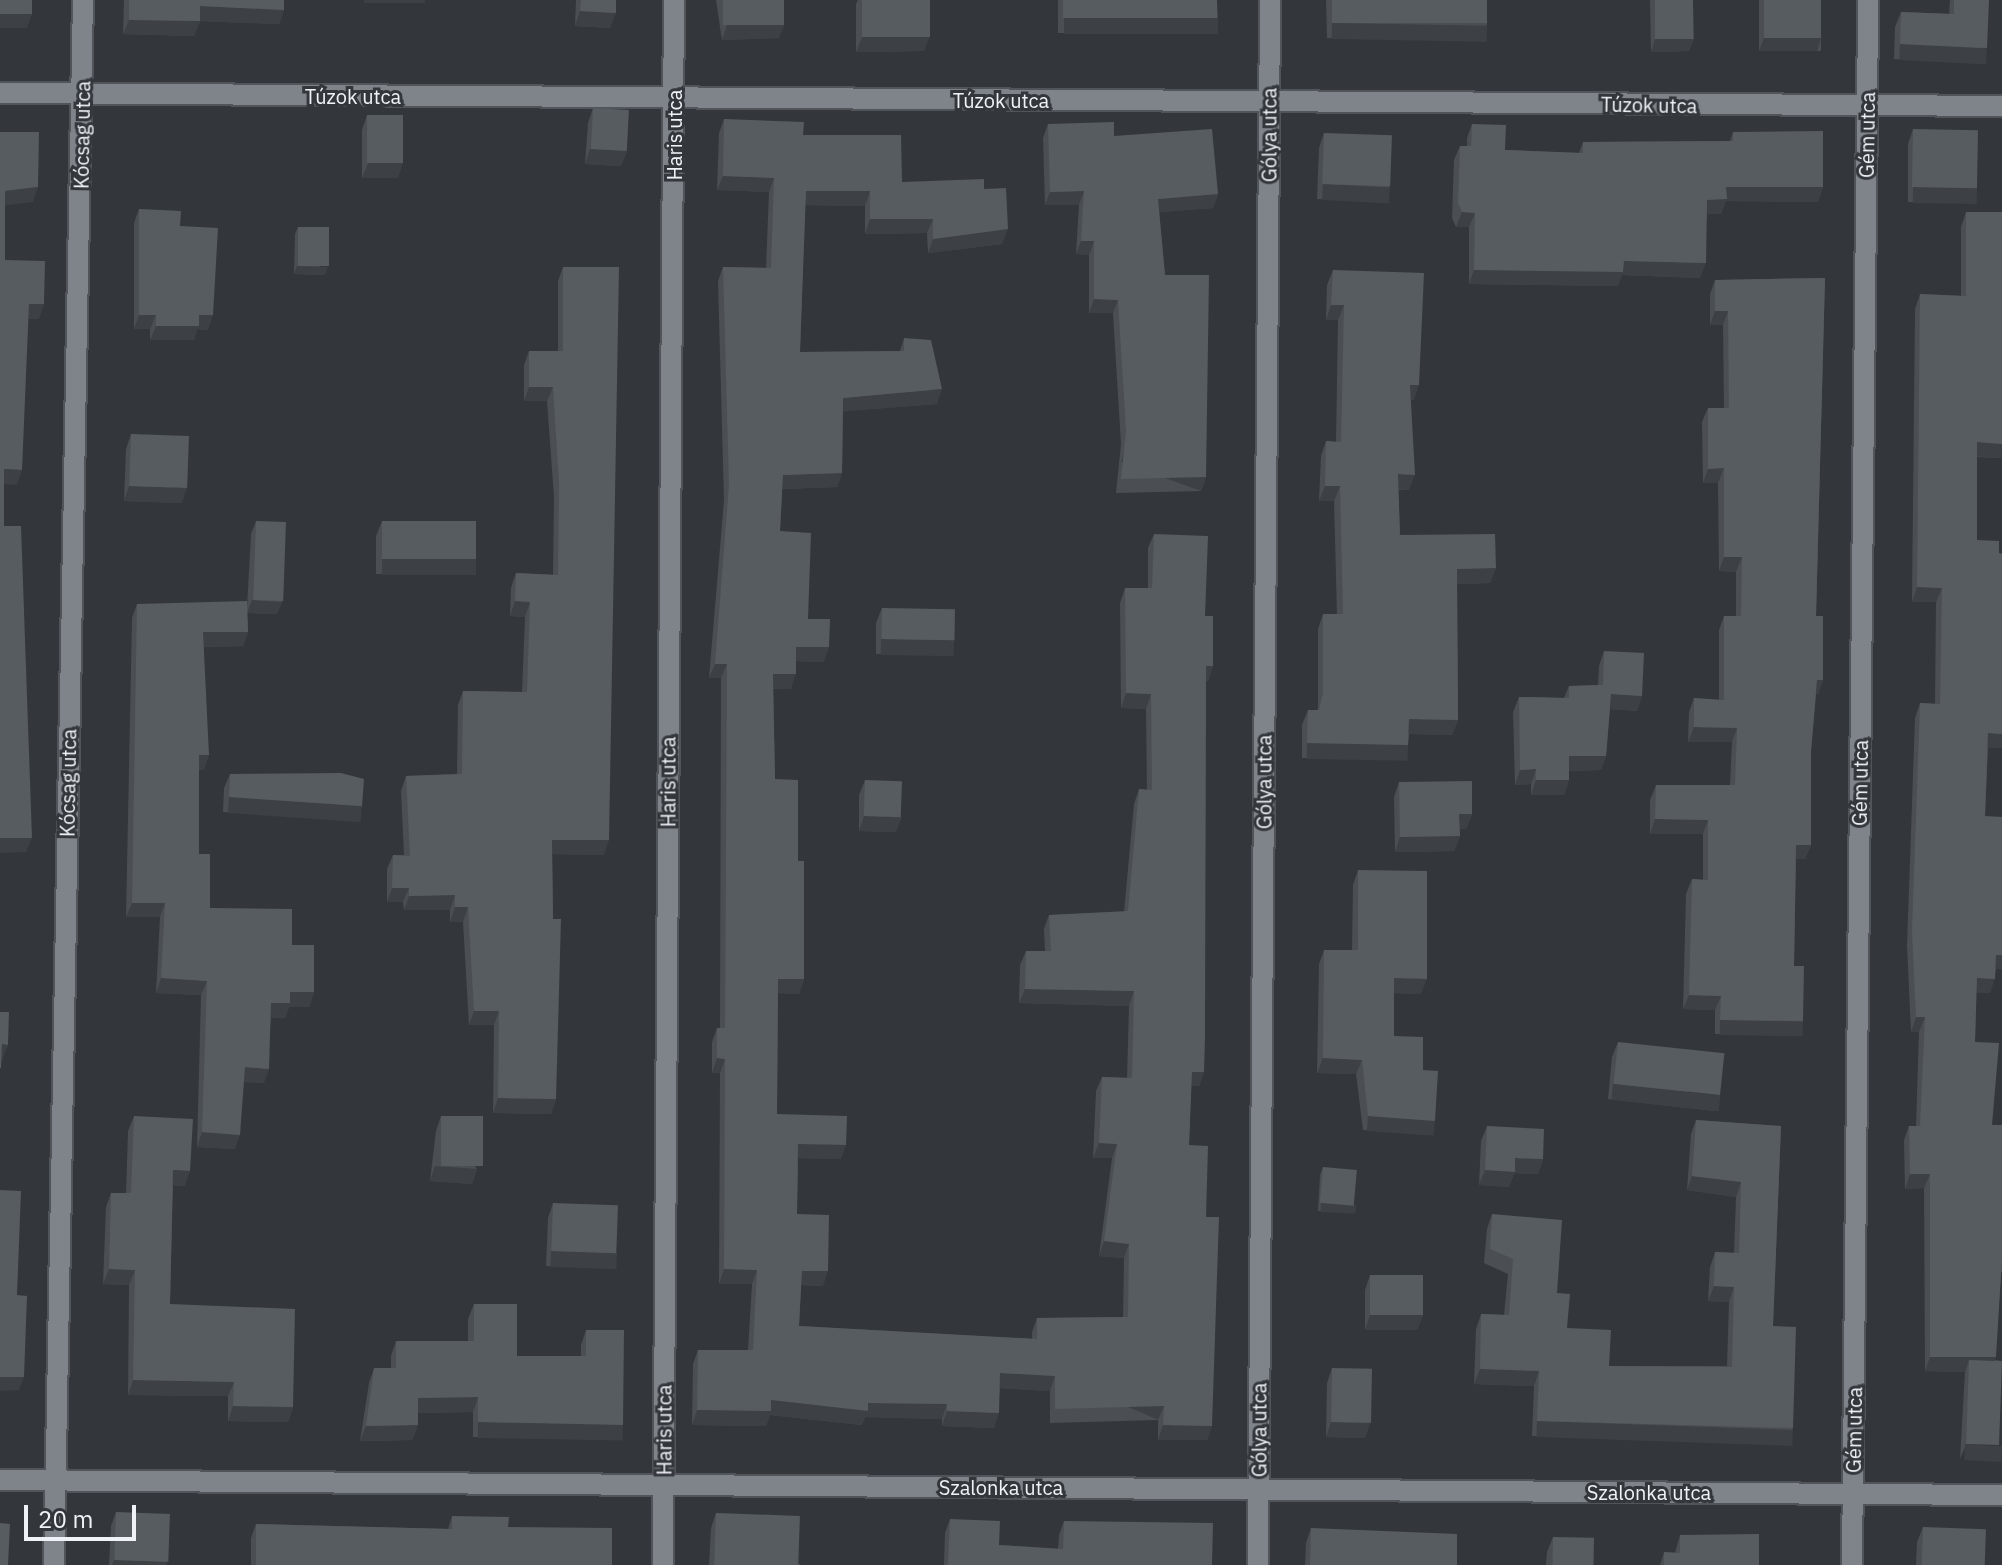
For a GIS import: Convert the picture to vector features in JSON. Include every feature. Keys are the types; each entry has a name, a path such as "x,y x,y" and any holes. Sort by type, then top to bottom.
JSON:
{"street":[{"name":"Kócsag utca","path":"54,1565 83,0"},
{"name":"Haris utca","path":"663,1565 674,0"},
{"name":"Gólya utca","path":"1258,1565 1270,0"},
{"name":"Gém utca","path":"1852,1565 1868,0"},
{"name":"Túzok utca","path":"0,93 2002,106"},
{"name":"Szalonka utca","path":"0,1480 2002,1495"}],"building":[{"path":"0,0 32,0 32,14 0,14"},
{"path":"129,0 284,0 284,10 200,6 200,21 129,20"},
{"path":"581,0 616,0 616,13 580,11"},
{"path":"723,0 784,0 784,25 723,25"},
{"path":"862,0 930,0 930,37 862,37"},
{"path":"1063,0 1217,0 1217,18 1063,18"},
{"path":"1332,0 1487,0 1487,23 1332,23"},
{"path":"1655,0 1693,0 1693,39 1655,39"},
{"path":"1764,0 1821,0 1821,38 1764,38"},
{"path":"1954,0 1989,0 1987,48 1900,44 1901,12 1954,14"},
{"path":"593,108 629,110 627,151 591,149"},
{"path":"367,115 403,115 403,163 367,163"},
{"path":"724,119 804,122 803,135 901,135 902,182 984,179 984,189 1006,188 1008,229 933,239 933,219 870,219 870,191 806,191 800,352 904,351 904,338 931,340 942,389 843,398 842,473 783,475 780,531 811,533 808,619 830,619 829,647 796,647 796,674 773,674 775,779 798,780 798,861 804,861 804,979 778,979 777,1114 847,1116 846,1145 798,1144 797,1214 829,1215 828,1271 802,1271 799,1326 1037,1339 1037,1318 1128,1317 1129,1244 1104,1241 1117,1144 1099,1143 1102,1077 1132,1078 1134,991 1025,989 1026,951 1051,951 1049,915 1128,911 1139,789 1152,790 1151,694 1126,693 1125,588 1152,588 1154,534 1208,536 1205,616 1213,616 1213,666 1206,666 1204,1072 1192,1072 1189,1145 1208,1146 1206,1217 1219,1217 1212,1426 1163,1425 1164,1406 1055,1409 1055,1376 1000,1373 999,1413 947,1411 947,1404 868,1403 868,1411 771,1400 771,1411 697,1410 698,1350 753,1350 757,1270 724,1269 725,1059 717,1058 717,1028 725,1028 727,664 715,664 729,485 723,267 771,268 774,178 723,176"},
{"path":"1114,122 1114,136 1212,129 1218,194 1158,199 1165,275 1209,275 1206,477 1121,479 1126,431 1118,300 1094,299 1094,241 1081,241 1084,191 1050,192 1048,124"},
{"path":"1472,124 1506,125 1505,150 1583,153 1583,142 1733,141 1733,132 1823,131 1823,187 1726,187 1727,199 1707,200 1706,263 1624,261 1623,272 1474,270 1475,213 1462,212 1458,203 1460,146 1471,146"},
{"path":"1913,129 1978,130 1977,188 1912,187"},
{"path":"0,132 39,132 38,187 5,191 5,260 45,261 44,304 29,304 22,470 4,469 4,526 21,526 32,838 0,838"},
{"path":"1324,133 1392,135 1390,186 1322,184"},
{"path":"139,209 181,211 180,226 218,228 213,315 199,315 199,326 156,326 156,315 139,315"},
{"path":"1966,212 2002,212 2002,444 1977,442 1977,540 1999,541 1999,553 2002,554 2002,734 1988,733 1985,816 2002,817 2002,955 1996,955 1995,979 1977,978 1975,1042 1999,1043 1992,1125 2002,1125 2002,1258 1996,1357 1930,1357 1930,1174 1910,1174 1909,1126 1920,1126 1925,1017 1916,1017 1912,931 1920,703 1940,704 1942,588 1917,587 1920,294 1966,296"},
{"path":"298,227 329,227 329,266 298,266"},
{"path":"563,267 619,267 609,840 552,840 553,919 561,919 556,1099 498,1098 499,1011 474,1011 468,907 455,907 455,895 409,896 409,888 392,888 393,855 410,856 406,776 462,774 463,691 527,692 530,602 515,601 516,573 558,575 559,483 553,387 529,387 529,351 563,351"},
{"path":"1333,270 1424,273 1419,385 1410,385 1415,475 1398,474 1400,535 1495,534 1496,568 1457,569 1458,720 1409,719 1408,745 1307,743 1308,710 1319,710 1323,693 1323,614 1343,614 1340,486 1325,486 1326,441 1341,442 1344,305 1331,305"},
{"path":"1825,278 1816,616 1823,616 1823,680 1817,680 1811,751 1811,845 1796,845 1794,966 1804,966 1803,1021 1720,1020 1721,996 1689,995 1692,879 1708,880 1708,820 1655,819 1656,785 1735,785 1737,728 1694,727 1694,698 1724,700 1724,616 1741,616 1742,557 1724,557 1724,468 1708,469 1708,408 1729,408 1728,311 1715,311 1715,280"},
{"path":"131,434 189,436 187,488 129,486"},
{"path":"256,521 286,522 283,601 253,600"},
{"path":"382,521 476,521 476,559 382,559"},
{"path":"247,601 248,632 203,632 209,755 199,755 199,854 210,854 210,908 292,909 292,945 314,945 314,992 290,992 290,1003 271,1003 269,1069 245,1067 240,1135 202,1132 207,981 161,978 165,903 132,903 137,604"},
{"path":"882,608 955,609 954,640 881,639"},
{"path":"1604,651 1644,653 1642,696 1611,694 1606,756 1569,756 1569,780 1536,780 1536,769 1520,770 1519,697 1569,698 1569,686 1603,685"},
{"path":"341,773 364,779 362,806 229,797 230,774"},
{"path":"865,780 902,781 901,817 864,816"},
{"path":"1472,781 1472,814 1459,814 1460,836 1400,837 1399,782"},
{"path":"1358,870 1427,871 1427,979 1394,978 1394,1036 1423,1037 1423,1070 1438,1071 1435,1121 1368,1116 1362,1060 1323,1058 1324,950 1358,950"},
{"path":"0,1012 9,1012 8,1045 2,1044 1,1068 0,1068"},
{"path":"1618,1042 1724,1053 1720,1095 1614,1084"},
{"path":"134,1116 193,1119 190,1171 173,1170 170,1304 295,1309 293,1407 233,1406 234,1382 133,1380 135,1270 109,1269 111,1193 131,1193"},
{"path":"441,1116 483,1116 483,1166 441,1166"},
{"path":"1696,1120 1781,1126 1773,1326 1796,1327 1793,1428 1537,1421 1539,1371 1480,1369 1481,1314 1509,1315 1513,1259 1490,1249 1492,1214 1562,1220 1557,1293 1570,1294 1567,1328 1611,1330 1609,1366 1732,1367 1734,1287 1714,1286 1715,1252 1739,1253 1741,1182 1692,1176"},
{"path":"1487,1126 1544,1129 1543,1159 1515,1158 1515,1172 1485,1170"},
{"path":"1323,1167 1357,1170 1354,1206 1320,1203"},
{"path":"0,1190 21,1191 17,1295 27,1296 24,1377 0,1377"},
{"path":"553,1203 618,1205 616,1253 551,1251"},
{"path":"1370,1275 1423,1275 1423,1315 1370,1315"},
{"path":"474,1304 517,1304 517,1356 586,1356 586,1330 624,1330 623,1425 478,1422 478,1397 418,1398 418,1425 366,1426 374,1368 396,1368 396,1341 474,1341"},
{"path":"1969,1360 2002,1361 1999,1445 1966,1444"},
{"path":"1332,1368 1372,1369 1371,1423 1331,1422"},
{"path":"116,1512 170,1514 168,1562 114,1560"},
{"path":"716,1513 800,1516 798,1565 714,1565"},
{"path":"452,1516 509,1517 508,1527 612,1528 612,1565 256,1565 256,1524 452,1529"},
{"path":"950,1519 1000,1521 999,1545 1063,1549 1064,1521 1213,1523 1212,1565 948,1565"},
{"path":"0,1523 10,1524 8,1565 0,1565"},
{"path":"1923,1527 1986,1529 1985,1565 1922,1565"},
{"path":"1311,1528 1457,1534 1457,1565 1310,1565"},
{"path":"1759,1534 1759,1565 1664,1565 1664,1552 1680,1553 1680,1535"},
{"path":"1553,1537 1594,1538 1594,1565 1553,1565"}]}
